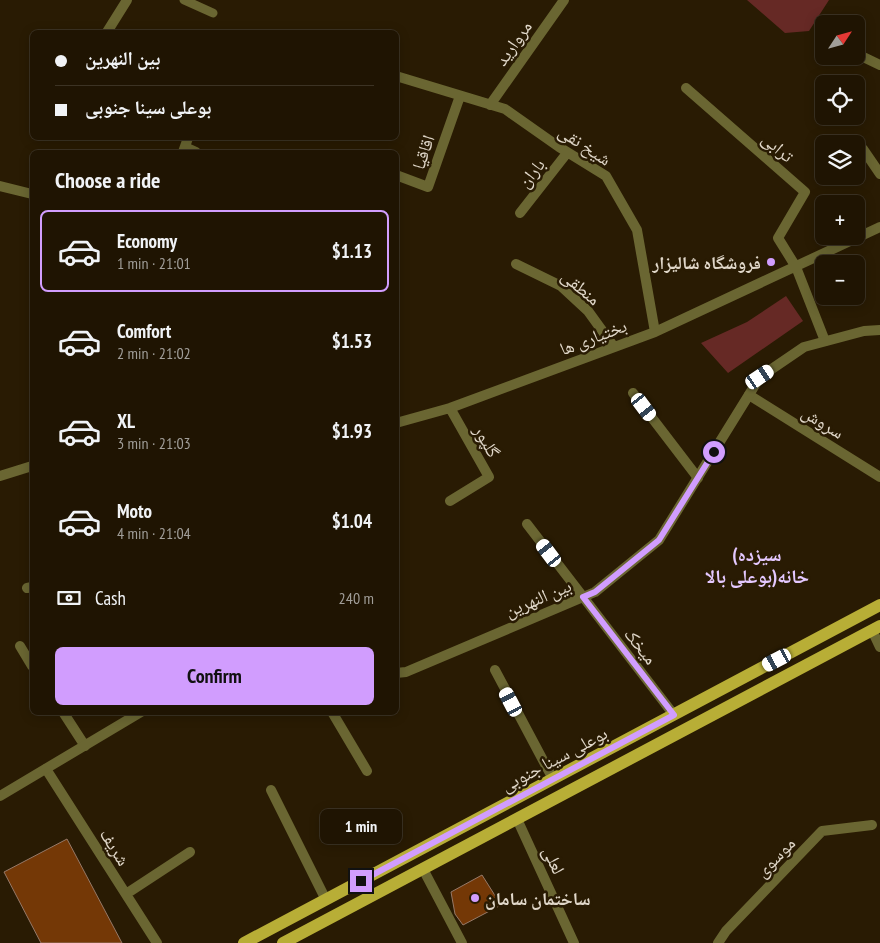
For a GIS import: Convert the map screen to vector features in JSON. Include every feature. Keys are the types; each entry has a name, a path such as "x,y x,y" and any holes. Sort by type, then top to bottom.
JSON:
{"main road":[{"name":"بوعلی سینا جنوبی","path":"244,943 880,605"},
{"name":"بوعلی سینا جنوبی","path":"283,943 876,628"}],"street":[{"path":"108,30 127,0"},
{"name":"مروارید","path":"490,105 564,0"},
{"path":"865,58 880,65"},
{"name":"شیخ نقی","path":"399,77 505,109 568,153 606,176 637,230 655,332"},
{"name":"ترابی","path":"686,88 805,192 778,238 796,267"},
{"name":"اقاقیا","path":"399,176 428,187 460,96"},
{"name":"باران","path":"520,213 568,153"},
{"path":"865,153 880,174"},
{"path":"0,186 30,194"},
{"name":"بختیاری ها","path":"399,422 450,408 655,332 880,227"},
{"name":"منطقی","path":"516,264 561,286 588,311 614,347"},
{"path":"796,267 825,341"},
{"name":"بین النهرین","path":"399,673 406,672 595,592 659,540 760,377 804,347 864,331 880,330"},
{"path":"633,393 698,478"},
{"name":"سروش","path":"749,395 880,477"},
{"name":"گلپور","path":"450,408 489,476 450,501"},
{"path":"0,476 30,467"},
{"name":"میخک","path":"527,524 674,715"},
{"path":"876,628 880,647"},
{"path":"20,646 30,663"},
{"path":"495,670 553,779"},
{"path":"65,715 85,746"},
{"path":"0,796 136,715"},
{"path":"334,715 367,771"},
{"name":"شریف","path":"46,768 157,943"},
{"path":"270,790 326,900"},
{"name":"لعلی","path":"517,819 574,943"},
{"name":"موسوی","path":"718,943 726,931 822,831 872,825"},
{"path":"126,894 190,852"},
{"path":"423,868 462,943"}],"lane":[{"path":"184,0 213,13"}],"shaded area":[{"path":"747,0 829,0 819,15 815,15 815,22 809,31 785,33"},
{"path":"786,296 803,321 728,373 701,343 747,322"}],"building":[{"path":"67,839 122,943 41,943 4,872"},
{"name":"ساختمان سامان","path":"482,875 501,905 463,925 455,914 451,892"}],"place":[{"name":"فروشگاه شالیزار","path":"771,262"},
{"name":"ساختمان سامان","path":"475,898"}],"district":[{"name":"(سیزده خانه(بوعلی بالا","path":"757,565"}],"route":[{"path":"361,881 674,715 583,597 595,592 659,540 714,452"}]}
